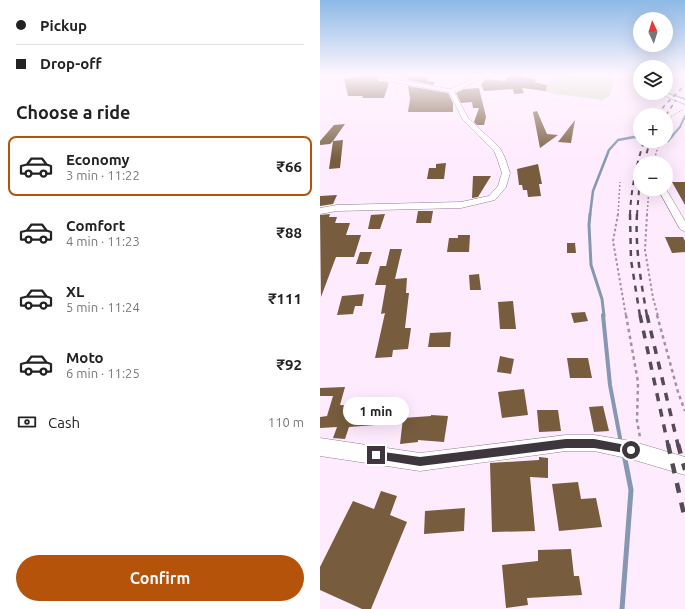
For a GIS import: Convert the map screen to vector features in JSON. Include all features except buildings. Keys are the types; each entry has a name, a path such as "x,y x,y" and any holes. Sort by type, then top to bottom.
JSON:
{"street":[{"path":"320,211 337,208 461,205 492,198 502,187 506,173 501,158 498,150 465,118 457,102"},
{"path":"666,196 685,229"},
{"path":"320,447 420,462 566,444 594,443 637,452 685,466"}],"path":[{"path":"673,115 685,109"},
{"path":"620,182 619,210 613,241 638,382 637,452"},
{"path":"649,196 645,250 653,298 678,392 685,411"}],"waterway":[{"path":"673,135 680,127 685,116"},
{"path":"590,215 593,191 609,150 618,140 633,137"},
{"path":"590,214 589,225 591,265 602,299 604,316"},
{"path":"603,315 610,385 621,443"},
{"path":"622,609 631,490 624,454"}],"railway":[{"path":"663,108 668,102"},
{"path":"671,108 674,102"},
{"path":"630,215 634,178 642,148"},
{"path":"646,156 648,148"},
{"path":"637,215 639,196"},
{"path":"630,215 631,260 640,316"},
{"path":"637,215 638,252 647,316"},
{"path":"640,315 668,445"},
{"path":"647,315 678,445"},
{"path":"668,444 685,519"},
{"path":"678,444 685,470"}],"route":[{"path":"376,455 420,462 566,444 594,443 631,450"}]}
